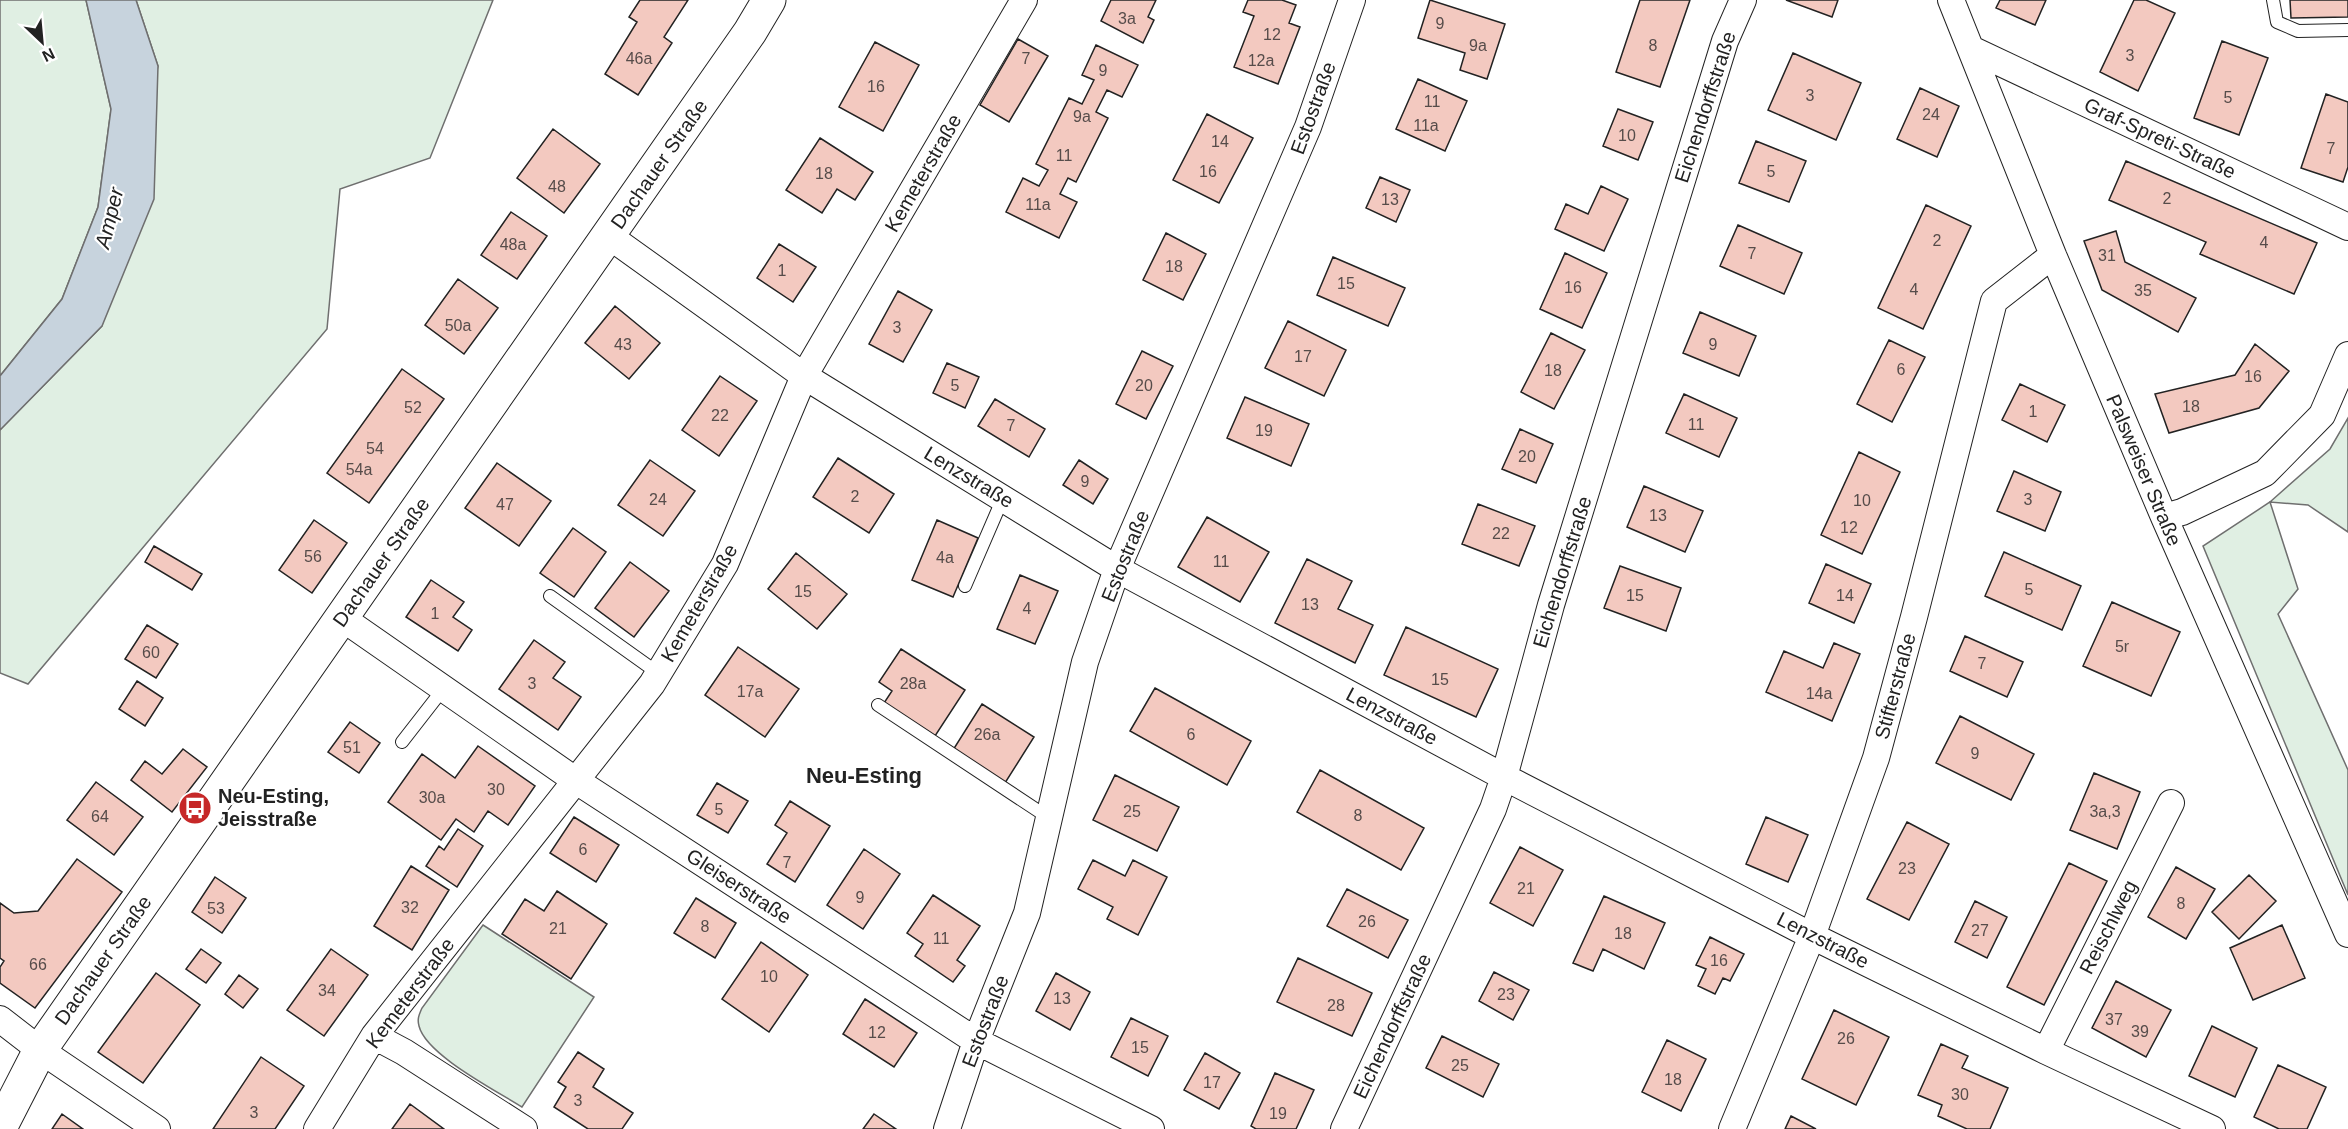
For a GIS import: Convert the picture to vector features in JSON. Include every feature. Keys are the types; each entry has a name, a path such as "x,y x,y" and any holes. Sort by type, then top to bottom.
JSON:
{"street":[{"name":"Dachauer Straße","path":"0,1128 40,1050 609,236 750,32 769,0"},
{"name":"Kemeterstraße","path":"317,1129 374,1036 658,673 725,564 804,376 1024,0"},
{"name":"Estostraße","path":"946,1129 976,1041 1027,913 1085,662 1117,569 1308,127 1352,0"},
{"name":"Eichendorffstraße","path":"1344,1129 1492,809 1504,777 1551,605 1597,455 1725,41 1743,0"},
{"name":"Palsweiser Straße","path":"1951,0 2053,255 2164,517 2348,934"},
{"name":"Graf-Spreti-Straße","path":"1971,49 2348,226"},
{"name":"Lenzstraße","path":"609,236 804,376 1117,569 1504,777 1812,936 2046,1051 2212,1129"},
{"name":"Stifterstraße","path":"1732,1129 1812,936 1876,758 1994,301 2053,255"},
{"path":"2164,517 2182,512 2265,473 2322,416 2348,355"},
{"name":"Gleiserstraße","path":"342,618 575,780 976,1041 1151,1129"},
{"name":"Reischlweg","path":"2046,1051 2171,803"},
{"path":"0,1019 40,1050 157,1129"},
{"path":"374,1036 404,1052 524,1129"}],"lane":[{"path":"2273,0 2277,22 2298,31 2348,30"},
{"path":"965,585 1003,498"},
{"path":"550,596 658,673"},
{"path":"402,742 444,688"},
{"path":"878,705 1049,818"}],"green space":[{"path":"0,0 86,0 111,109 98,207 62,299 0,376"},
{"path":"136,0 493,0 430,158 340,189 327,329 28,684 0,673 0,430 102,326 158,66"},
{"path":"2348,418 2348,532 2308,505 2270,502 2330,449"},
{"path":"2270,502 2298,589 2278,614 2348,770 2348,895 2203,546"},
{"path":"483,925 594,997 522,1107 448,1060 424,1037 418,1024 422,1008"}],"water":[{"name":"Amper","path":"86,0 136,0 158,66 154,199 102,326 0,430 0,376 62,299 98,207 111,109"}],"building":[{"path":"640,0 688,0 664,37 672,43 638,95 605,74 637,22 629,17"},
{"path":"1111,0 1156,0 1148,17 1154,20 1143,43 1101,21"},
{"path":"1248,0 1282,0 1296,5 1289,23 1300,27 1278,84 1234,67 1254,16 1243,12"},
{"path":"1430,0 1505,24 1487,79 1460,70 1465,53 1418,38"},
{"path":"1640,0 1690,0 1660,87 1616,72"},
{"path":"1786,0 1838,0 1832,17"},
{"path":"2000,0 2046,0 2035,25 1996,8"},
{"path":"2134,0 2146,0 2175,13 2138,91 2100,72"},
{"path":"2290,0 2348,0 2348,17 2291,18"},
{"path":"1018,39 1048,56 1009,122 980,105"},
{"path":"2222,41 2268,58 2239,135 2194,118"},
{"path":"875,42 919,65 883,131 839,107"},
{"path":"1096,45 1138,65 1122,97 1107,90 1096,112 1108,118 1076,182 1068,178 1060,194 1077,202 1059,238 1006,212 1023,178 1039,186 1048,170 1036,164 1069,98 1082,104 1094,80 1082,75"},
{"path":"1793,53 1861,83 1836,140 1768,110"},
{"path":"1418,79 1467,101 1445,151 1396,129"},
{"path":"1920,88 1959,106 1937,157 1897,139"},
{"path":"2326,94 2348,102 2348,167 2343,182 2301,168"},
{"path":"1618,109 1653,122 1638,160 1603,146"},
{"path":"1207,114 1253,138 1219,203 1173,180"},
{"path":"553,129 600,164 564,213 517,178"},
{"path":"820,138 873,172 855,200 837,189 822,213 786,190"},
{"path":"1756,141 1806,161 1789,202 1739,183"},
{"path":"2126,161 2317,243 2294,294 2200,254 2206,242 2109,200"},
{"path":"1380,177 1410,190 1396,222 1366,208"},
{"path":"1601,186 1628,199 1604,251 1555,229 1566,204 1588,214"},
{"path":"1926,205 1971,226 1923,329 1878,308"},
{"path":"511,212 547,236 517,279 481,255"},
{"path":"1738,225 1802,253 1784,294 1720,266"},
{"path":"2116,231 2125,262 2196,298 2178,332 2102,290 2084,241"},
{"path":"1166,233 1206,254 1183,300 1143,280"},
{"path":"779,244 816,267 793,302 757,278"},
{"path":"1565,253 1607,273 1582,328 1540,309"},
{"path":"1333,257 1405,288 1388,326 1317,295"},
{"path":"458,279 498,308 464,354 425,325"},
{"path":"898,291 932,310 903,362 869,344"},
{"path":"615,306 660,343 629,379 585,343"},
{"path":"1700,312 1756,336 1739,376 1683,353"},
{"path":"1288,321 1346,350 1324,396 1265,368"},
{"path":"1551,333 1585,350 1554,409 1521,392"},
{"path":"1889,340 1925,357 1892,422 1857,404"},
{"path":"2255,344 2289,371 2259,408 2169,433 2155,394 2235,375"},
{"path":"1142,351 1173,366 1146,419 1116,404"},
{"path":"947,363 979,377 965,408 933,393"},
{"path":"402,369 444,399 369,503 327,473"},
{"path":"720,376 757,401 719,456 682,430"},
{"path":"2020,384 2065,405 2047,442 2002,420"},
{"path":"1684,394 1737,418 1719,457 1666,433"},
{"path":"1245,397 1309,424 1291,466 1227,438"},
{"path":"995,399 1045,429 1029,457 978,426"},
{"path":"1520,429 1553,444 1536,483 1502,469"},
{"path":"1859,452 1900,472 1862,554 1821,535"},
{"path":"838,458 894,494 869,533 813,497"},
{"path":"650,460 695,491 663,536 618,505"},
{"path":"1079,460 1108,479 1093,504 1063,485"},
{"path":"497,463 551,501 519,546 465,508"},
{"path":"2014,471 2061,492 2045,531 1997,511"},
{"path":"1644,486 1703,511 1685,552 1627,527"},
{"path":"1478,504 1535,526 1519,566 1462,544"},
{"path":"1207,517 1269,552 1240,602 1178,567"},
{"path":"314,520 347,543 312,593 279,570"},
{"path":"937,520 978,538 953,597 912,580"},
{"path":"573,528 606,552 574,597 540,573"},
{"path":"154,546 202,574 192,590 145,562"},
{"path":"2004,552 2081,586 2062,630 1985,596"},
{"path":"796,553 847,594 817,629 768,589"},
{"path":"1307,559 1352,581 1338,609 1373,625 1355,663 1275,623"},
{"path":"630,562 669,591 634,637 595,608"},
{"path":"1826,564 1871,584 1854,623 1809,603"},
{"path":"1620,566 1681,588 1666,631 1604,608"},
{"path":"1020,575 1058,591 1035,644 997,629"},
{"path":"431,580 464,602 453,617 472,630 458,651 406,617"},
{"path":"2112,602 2180,632 2151,696 2083,666"},
{"path":"147,625 178,644 156,678 125,659"},
{"path":"1406,627 1498,669 1476,717 1384,675"},
{"path":"1965,636 2023,662 2007,697 1950,671"},
{"path":"534,640 565,662 553,678 581,697 558,730 499,689"},
{"path":"1834,643 1860,654 1832,721 1766,692 1784,651 1823,668"},
{"path":"738,647 799,689 765,737 705,695"},
{"path":"901,649 965,690 935,736 884,703 892,691 879,682"},
{"path":"137,681 163,698 145,726 119,709"},
{"path":"1155,688 1251,741 1227,785 1130,731"},
{"path":"982,704 1034,737 1005,783 953,750"},
{"path":"1960,716 2034,754 2011,800 1936,763"},
{"path":"350,722 380,743 359,773 328,752"},
{"path":"478,746 535,786 508,825 488,811 474,832 456,819 441,840 388,802 422,754 455,778"},
{"path":"183,749 207,767 172,812 131,780 145,761 162,774"},
{"path":"1320,770 1424,828 1401,870 1297,812"},
{"path":"2094,773 2140,792 2117,849 2070,830"},
{"path":"1115,775 1179,807 1157,851 1093,820"},
{"path":"96,782 143,817 114,855 67,820"},
{"path":"717,783 748,801 728,833 697,815"},
{"path":"790,801 830,826 795,882 767,864 787,833 775,825"},
{"path":"574,817 619,845 596,882 550,853"},
{"path":"1766,817 1808,835 1788,882 1746,864"},
{"path":"1907,822 1949,844 1909,920 1867,899"},
{"path":"458,829 483,846 457,887 426,866 439,846 444,850"},
{"path":"1520,847 1563,870 1533,926 1490,903"},
{"path":"864,849 900,874 863,929 827,905"},
{"path":"77,859 122,892 35,1008 0,983 0,967 4,961 0,958 0,903 14,913 38,911"},
{"path":"1093,860 1125,876 1133,860 1167,877 1138,935 1107,919 1113,907 1078,889"},
{"path":"2069,863 2107,881 2044,1005 2007,987"},
{"path":"411,866 449,890 412,950 374,926"},
{"path":"2176,867 2215,889 2186,939 2148,917"},
{"path":"2249,875 2276,901 2239,939 2212,912"},
{"path":"215,877 246,898 222,933 192,912"},
{"path":"1347,889 1408,920 1388,958 1327,926"},
{"path":"557,891 607,924 571,979 502,934 525,899 544,911"},
{"path":"933,895 980,926 957,960 965,966 953,982 915,956 923,944 907,933"},
{"path":"1604,896 1665,923 1644,969 1603,949 1593,971 1573,963"},
{"path":"696,898 736,923 715,958 674,933"},
{"path":"1975,901 2007,917 1987,958 1955,942"},
{"path":"2282,925 2305,978 2253,1000 2230,948"},
{"path":"1710,937 1744,954 1730,981 1723,978 1715,994 1698,986 1706,969 1696,965"},
{"path":"761,942 808,975 769,1032 722,999"},
{"path":"201,949 221,963 206,983 186,969"},
{"path":"331,949 368,975 324,1036 287,1010"},
{"path":"1298,958 1372,993 1352,1036 1277,1002"},
{"path":"1494,972 1529,990 1513,1020 1479,1001"},
{"path":"156,973 200,1005 143,1083 98,1052"},
{"path":"1056,973 1090,992 1070,1030 1036,1011"},
{"path":"239,975 258,989 243,1008 225,994"},
{"path":"2116,981 2171,1010 2146,1057 2092,1028"},
{"path":"865,999 917,1033 894,1067 843,1034"},
{"path":"1834,1010 1889,1037 1856,1105 1802,1079"},
{"path":"1131,1018 1168,1036 1148,1076 1111,1057"},
{"path":"2212,1026 2257,1048 2235,1097 2189,1076"},
{"path":"1442,1036 1499,1064 1483,1097 1426,1068"},
{"path":"1667,1040 1706,1059 1681,1111 1642,1092"},
{"path":"1941,1044 1968,1056 1962,1068 2008,1088 1990,1129 1967,1129 1938,1116 1942,1105 1918,1095"},
{"path":"578,1052 604,1069 593,1087 633,1113 622,1129 588,1129 554,1107 566,1087 558,1082"},
{"path":"1205,1053 1240,1073 1219,1109 1184,1090"},
{"path":"261,1057 304,1086 275,1129 213,1129"},
{"path":"2278,1065 2326,1087 2307,1129 2279,1129 2254,1117"},
{"path":"1275,1073 1314,1090 1296,1129 1256,1129 1251,1126"},
{"path":"410,1104 444,1129 392,1129"},
{"path":"62,1114 83,1129 52,1129"},
{"path":"874,1114 896,1129 863,1129"},
{"path":"1791,1116 1816,1129 1785,1129"}],"place":[{"name":"Neu-Esting, Jeisstraße","path":"195,808"}],"district":[{"name":"Neu-Esting","path":"864,775"}]}
